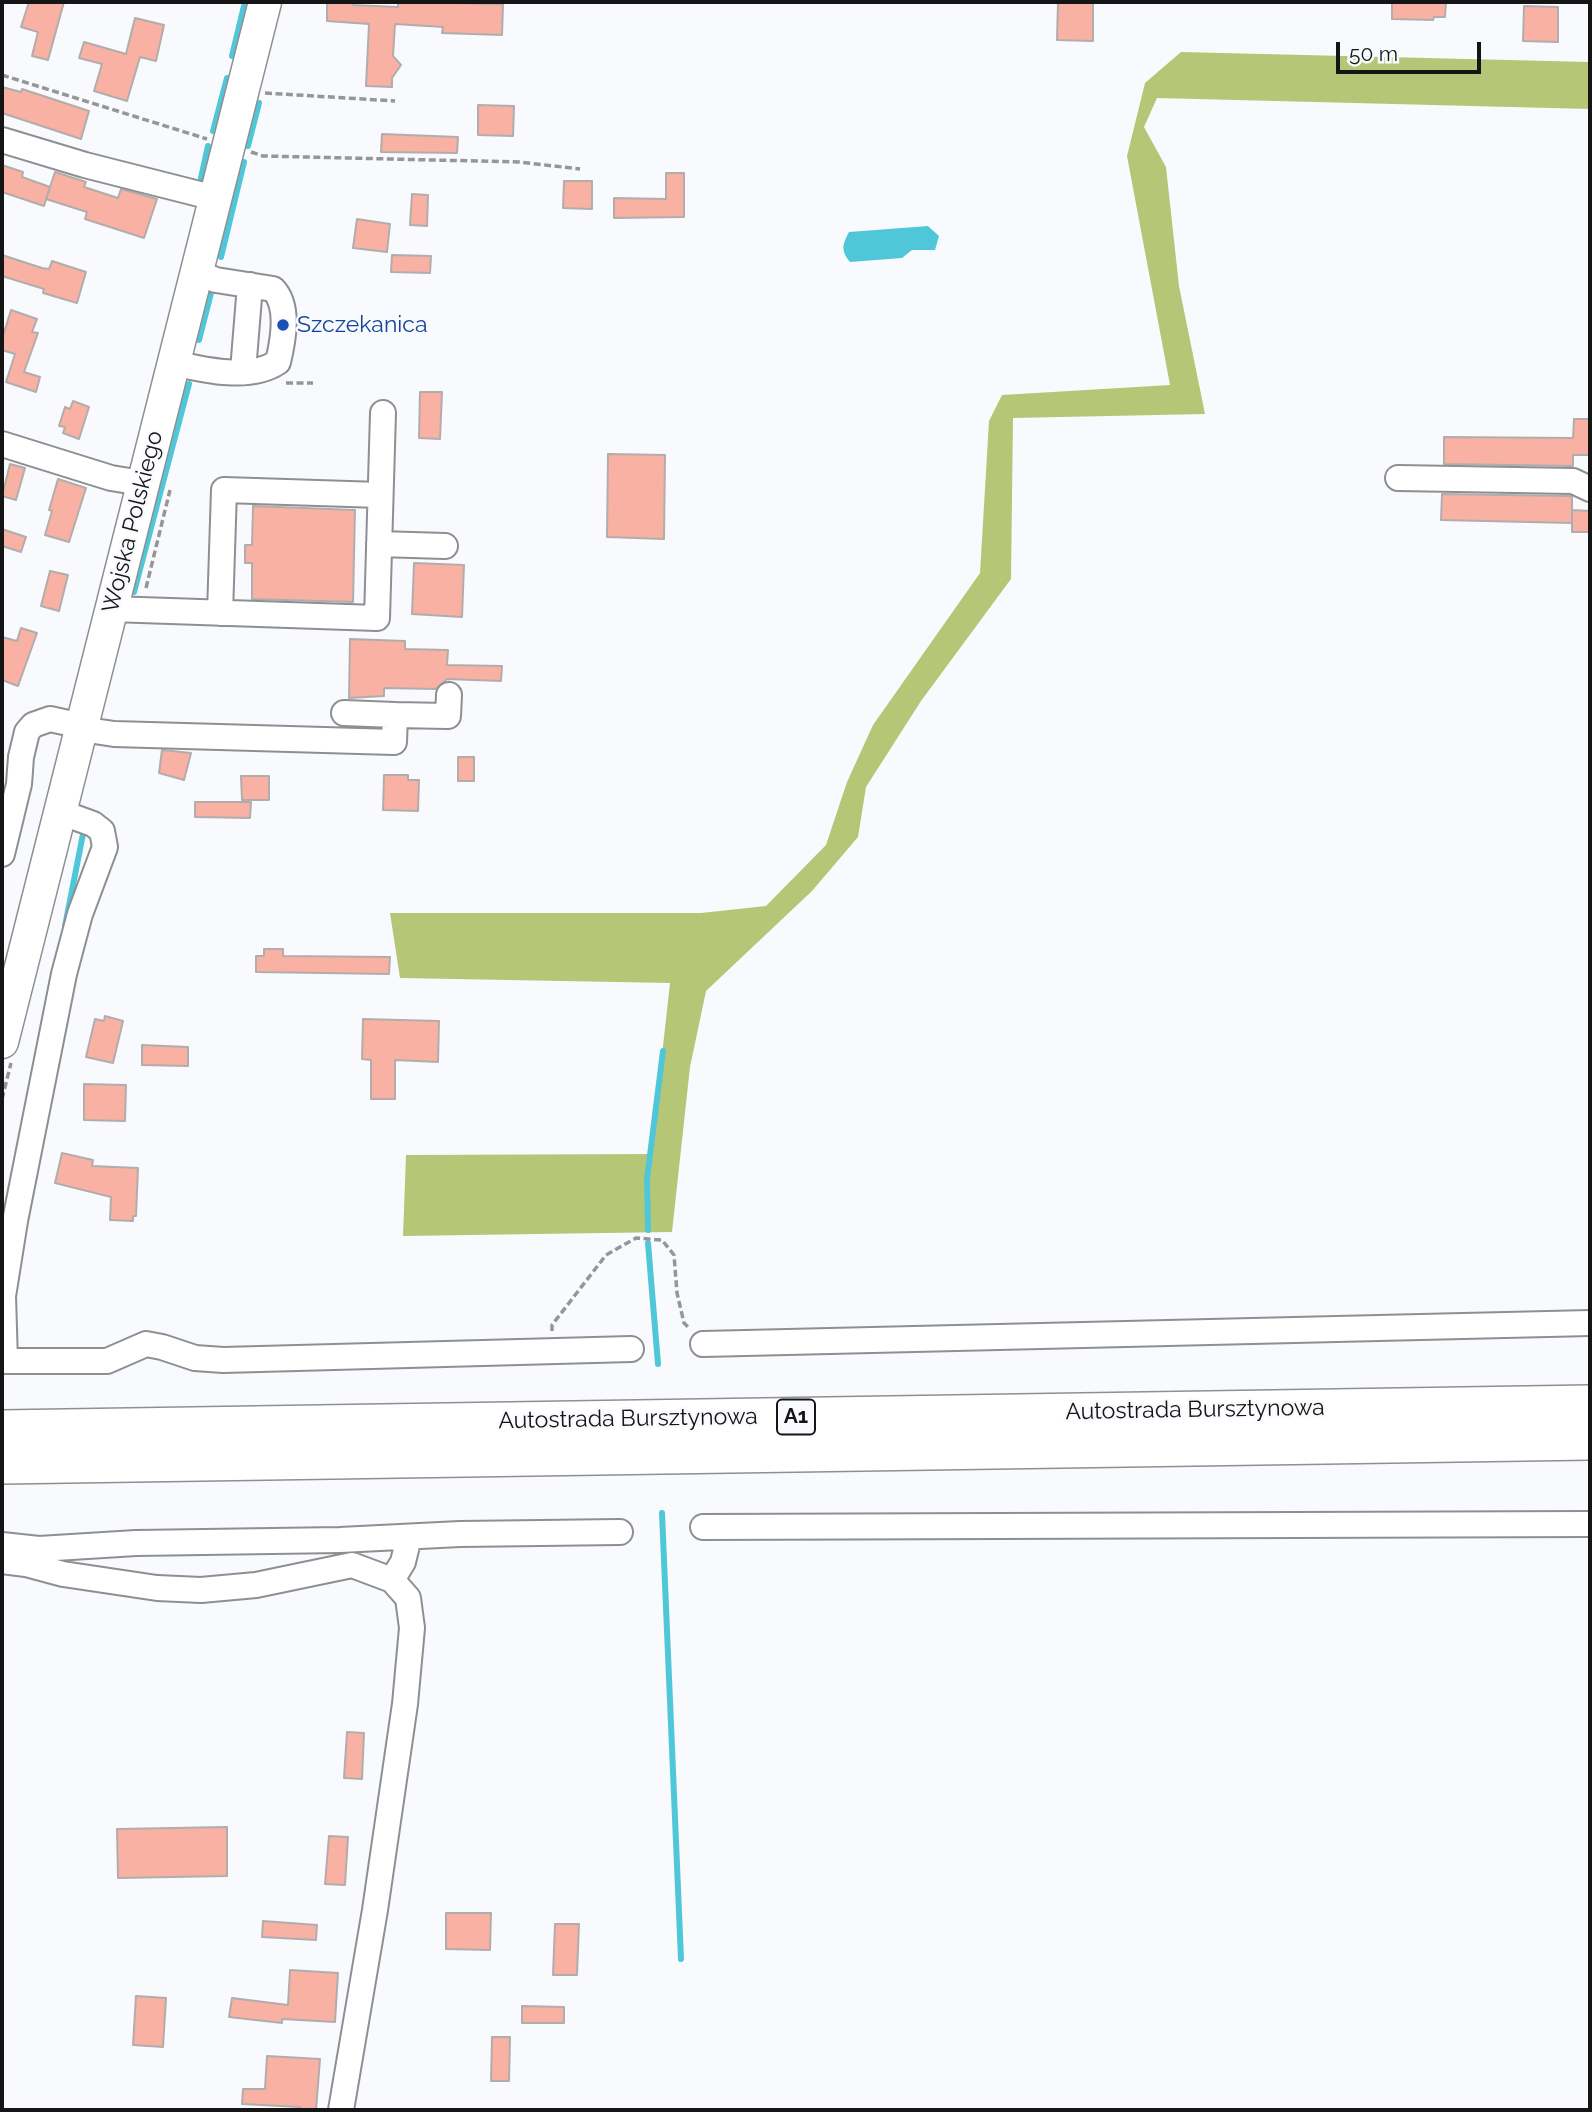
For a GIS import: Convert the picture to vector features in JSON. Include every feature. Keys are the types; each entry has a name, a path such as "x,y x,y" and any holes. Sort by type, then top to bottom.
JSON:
{"highway":[{"name":"Autostrada Bursztynowa","path":"2,1429 1590,1404"},
{"name":"Autostrada Bursztynowa","path":"2,1465 1590,1441"}],"main road":[{"name":"Wojska Polskiego","path":"2,1042 265,2"}],"street":[{"path":"2,140 85,165 215,198"},
{"path":"173,363 200,369 269,369 278,362 282,347 283,308 279,295 273,289 216,280 195,272"},
{"path":"243,371 250,285"},
{"path":"111,609 377,618 383,413"},
{"path":"2,444 111,478 142,483"},
{"path":"1398,478 1573,481 1590,489"},
{"path":"220,613 224,490 380,495"},
{"path":"379,544 444,546"},
{"path":"344,713 448,716 449,695"},
{"path":"2,854 19,784 11,754 33,725 50,719 114,734 394,742 395,715"},
{"path":"60,812 93,824 102,831 105,847 80,914 67,962 40,1092 2,1296 3,1361 107,1361 146,1344 195,1358 223,1360 631,1349"},
{"path":"703,1344 1590,1322"},
{"path":"703,1527 1590,1524"},
{"path":"2,1545 39,1549 136,1543 620,1532"},
{"path":"392,1580 403,1562 409,1537"},
{"path":"2,1561 63,1574 157,1588 201,1590 256,1585 352,1565 392,1580 408,1598 412,1628 405,1704 377,1896 341,2110"}],"path":[{"path":"2,75 262,156 519,162 580,169"},
{"path":"244,85 269,95 350,97 396,102"},
{"path":"549,1352 552,1325 606,1255 636,1238 662,1240 674,1255 677,1293 684,1323 703,1344"}],"green space":[{"path":"1181,52 1590,62 1590,109 1157,98 1144,127 1166,167 1179,286 1205,414 1013,418 1011,579 921,701 866,787 858,837 812,891 706,991 690,1067 672,1232 403,1236 406,1155 651,1154 670,983 400,978 390,913 701,913 766,906 826,845 847,782 873,725 980,573 989,421 1002,395 1170,385 1127,156 1145,83"}],"water":[{"path":"928,226 939,236 935,250 912,250 902,258 850,262 845,255 844,244 849,232"}],"building":[{"path":"29,2 64,2 48,60 32,56 38,32 21,27"},
{"path":"345,2 353,5 398,7 398,2 503,4 502,35 442,33 443,27 395,24 393,56 401,65 392,78 392,87 366,86 369,24 327,21 327,3"},
{"path":"1058,2 1093,2 1093,41 1057,40"},
{"path":"1392,2 1446,2 1445,17 1434,17 1433,20 1392,19"},
{"path":"1524,6 1558,7 1558,42 1523,41"},
{"path":"135,18 164,25 156,61 140,57 127,101 94,91 102,64 79,58 84,42 126,54"},
{"path":"2,87 21,92 22,89 89,111 81,139 2,113"},
{"path":"478,105 514,106 513,136 478,135"},
{"path":"382,134 458,137 457,153 381,152"},
{"path":"2,165 23,172 22,177 50,187 44,206 2,192"},
{"path":"55,172 86,182 84,187 118,198 121,189 157,199 144,238 85,219 87,212 46,199"},
{"path":"666,173 684,173 684,217 614,218 614,198 666,199"},
{"path":"564,181 592,181 592,209 563,208"},
{"path":"412,194 428,195 427,226 410,225"},
{"path":"357,219 390,224 387,252 353,248"},
{"path":"2,255 42,268 49,269 52,261 86,272 77,303 43,293 44,289 2,276"},
{"path":"392,255 431,256 430,273 391,272"},
{"path":"11,310 37,319 32,332 38,333 24,372 40,377 36,392 6,382 15,354 2,350 2,339"},
{"path":"420,392 442,392 440,439 419,438"},
{"path":"73,401 89,407 79,439 63,433 65,427 59,426 65,407 70,409"},
{"path":"1574,419 1590,419 1590,455 1573,455 1573,466 1444,464 1444,437 1573,438"},
{"path":"608,454 665,455 664,539 607,537"},
{"path":"10,464 25,468 16,500 2,496"},
{"path":"58,479 86,488 69,542 45,535"},
{"path":"1442,494 1570,496 1572,523 1441,520"},
{"path":"253,506 355,510 353,602 252,599 252,563 245,563 245,545 252,545"},
{"path":"1572,510 1590,511 1590,532 1572,532"},
{"path":"2,529 26,537 21,552 2,546"},
{"path":"414,563 464,565 462,617 412,614"},
{"path":"50,571 68,575 59,611 41,606"},
{"path":"21,628 37,633 18,686 2,680 2,637 17,641"},
{"path":"350,639 405,641 405,649 448,650 447,665 502,666 501,681 447,679 436,689 384,688 384,696 349,698"},
{"path":"162,750 191,753 184,780 159,773"},
{"path":"458,757 474,757 474,781 458,781"},
{"path":"384,775 408,775 408,780 419,780 418,811 383,810"},
{"path":"241,776 269,776 269,800 242,800"},
{"path":"195,802 251,802 250,818 195,817"},
{"path":"264,949 283,949 283,956 390,957 389,974 256,972 256,956 264,956"},
{"path":"105,1016 123,1021 113,1063 86,1057 95,1019 104,1021"},
{"path":"363,1019 439,1021 438,1062 395,1060 395,1099 371,1099 371,1060 362,1059"},
{"path":"142,1045 188,1047 188,1066 142,1065"},
{"path":"84,1084 126,1085 125,1121 84,1120"},
{"path":"62,1153 93,1160 92,1166 138,1168 136,1216 133,1216 133,1221 110,1220 111,1197 55,1183"},
{"path":"347,1732 364,1733 362,1779 344,1778"},
{"path":"227,1827 227,1876 118,1878 117,1829"},
{"path":"329,1836 348,1837 345,1885 325,1884"},
{"path":"446,1913 491,1913 490,1950 446,1949"},
{"path":"263,1921 317,1925 316,1940 262,1937"},
{"path":"555,1924 579,1924 577,1975 553,1975"},
{"path":"290,1970 338,1973 335,2022 282,2019 282,2023 229,2017 232,1998 288,2005"},
{"path":"136,1996 166,1998 163,2047 133,2045"},
{"path":"522,2006 564,2007 564,2023 522,2023"},
{"path":"492,2037 510,2037 509,2081 491,2081"},
{"path":"267,2056 320,2059 316,2110 242,2104 243,2089 265,2089"}],"waterway":[{"path":"232,56 244,6"},
{"path":"213,131 227,78"},
{"path":"248,146 259,103"},
{"path":"201,178 208,146"},
{"path":"221,257 244,162"},
{"path":"199,340 211,293"},
{"path":"134,592 189,384"},
{"path":"65,926 83,834"},
{"path":"648,1230 647,1179 663,1051"},
{"path":"648,1243 658,1364"},
{"path":"662,1513 681,1959"}],"place":[{"name":"Szczekanica","path":"283,325"}]}
